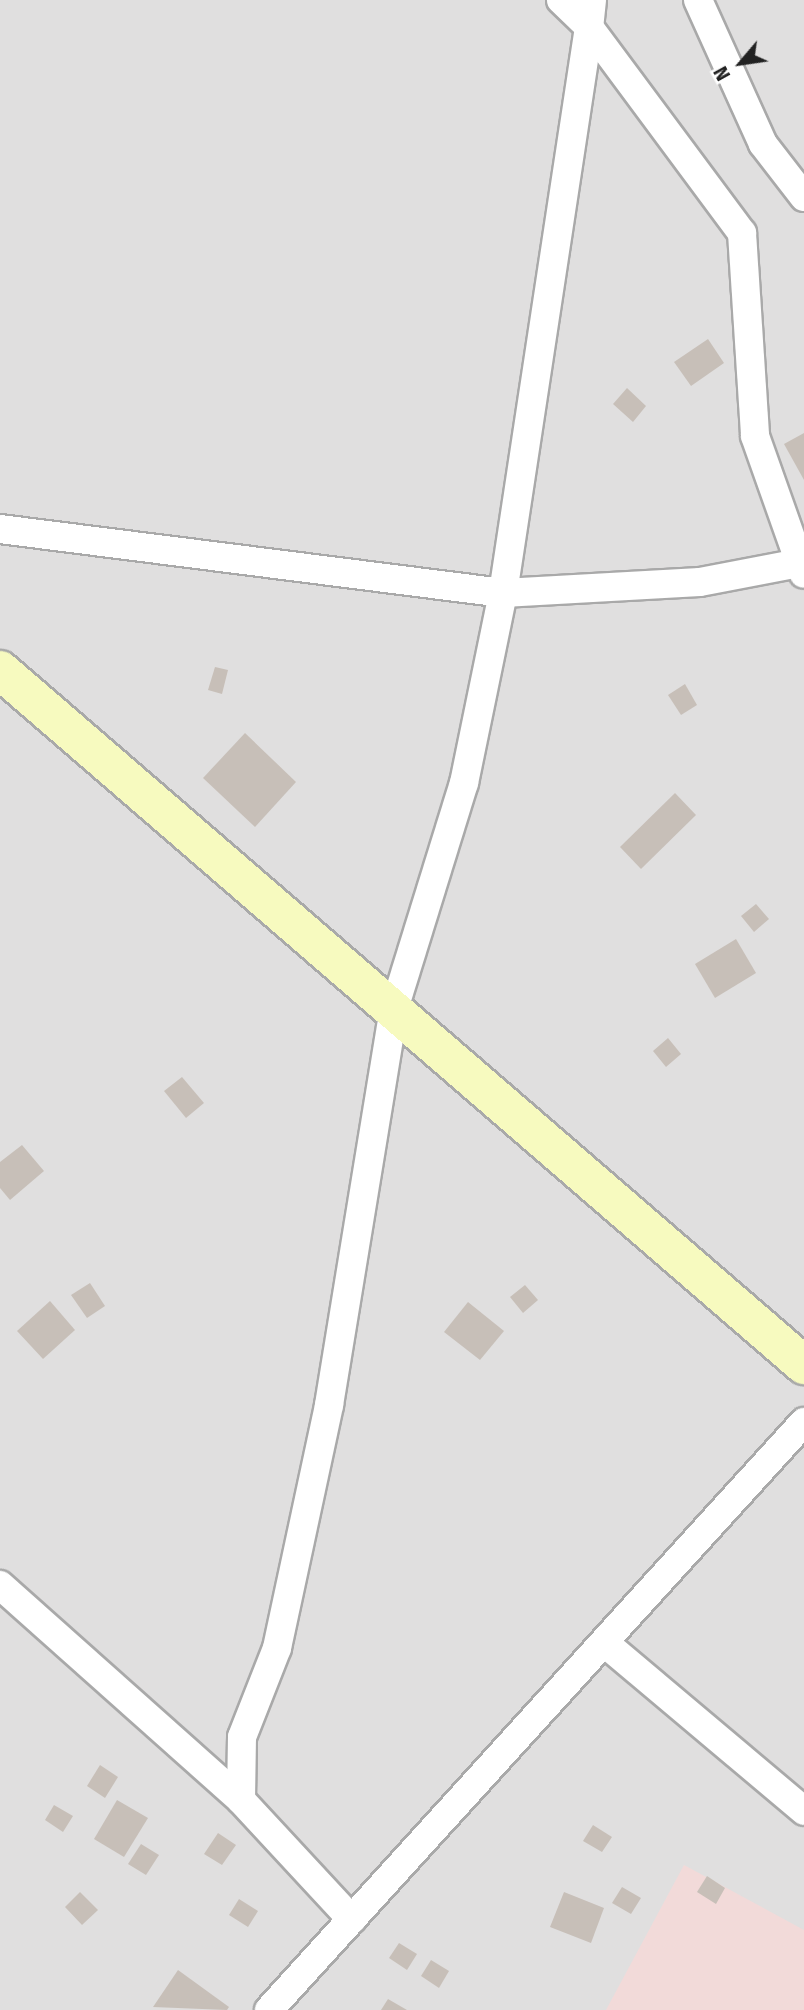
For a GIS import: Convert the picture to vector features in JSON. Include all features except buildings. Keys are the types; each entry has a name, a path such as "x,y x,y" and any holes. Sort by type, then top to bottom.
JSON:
{"street":[{"path":"0,529 503,593 700,582 801,568 755,436 742,233 590,13 561,0"},
{"path":"698,0 763,144 804,197"},
{"path":"241,1800 242,1737 277,1648 329,1405 394,1009 464,783 503,593 590,13"},
{"path":"0,670 804,1365"},
{"path":"269,2010 606,1644 804,1422"},
{"path":"0,1585 241,1800 352,1920"},
{"path":"606,1644 804,1811"}],"shaded area":[{"path":"0,0 804,0 804,2010 0,2010"},
{"path":"684,1865 804,1930 804,2010 606,2010"}]}
